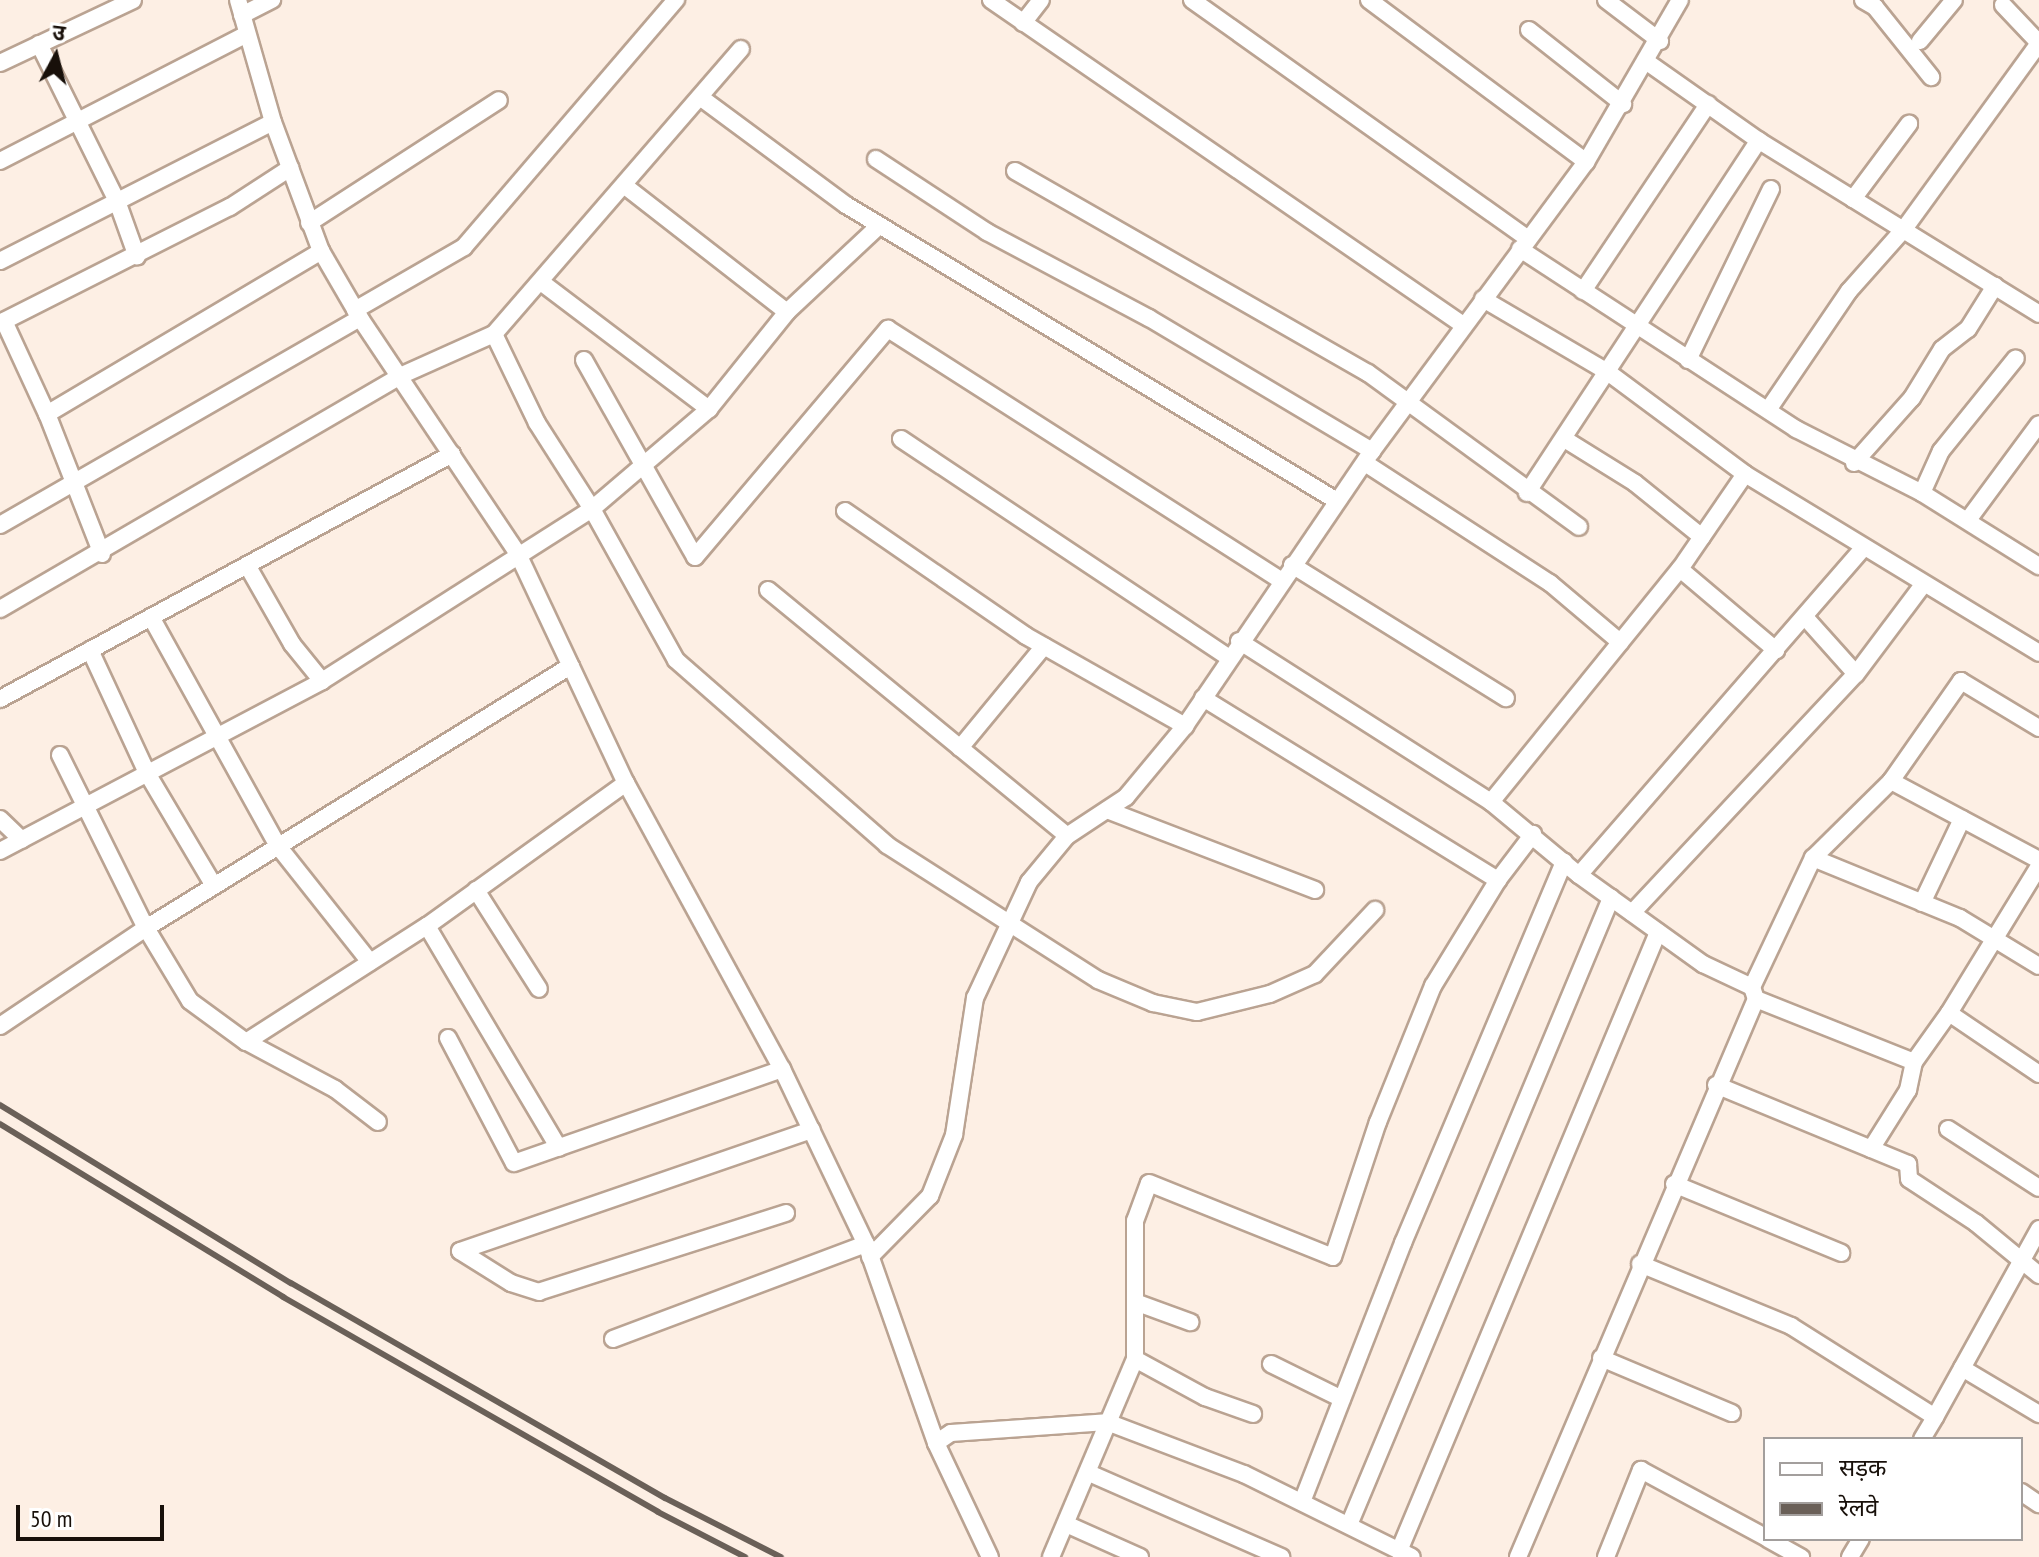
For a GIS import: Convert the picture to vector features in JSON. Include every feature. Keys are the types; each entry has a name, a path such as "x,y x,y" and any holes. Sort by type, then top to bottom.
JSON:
{"street":[{"path":"0,63 133,0"},
{"path":"272,0 240,8 273,122 321,251 357,314 518,554 626,783 782,1069 868,1251 936,1443 990,1557"},
{"path":"0,525 73,487 464,247 676,0"},
{"path":"991,0 1463,325"},
{"path":"1023,23 1041,0"},
{"path":"1192,0 1524,244 1583,291 1636,327 1854,463 1922,493 2039,566"},
{"path":"1369,0 1586,162"},
{"path":"1606,0 1660,41"},
{"path":"613,1339 868,1251 930,1196 954,1135 975,998 1029,882 1067,836 1126,797 1185,726 1239,641 1368,457 1586,162 1660,41 1680,0"},
{"path":"1863,0 1875,7 1931,77"},
{"path":"1920,41 1954,0"},
{"path":"1768,410 1849,291 1904,229 2039,43 2003,5"},
{"path":"1529,30 1623,104"},
{"path":"0,161 247,34"},
{"path":"39,44 117,201 137,257"},
{"path":"0,609 102,554 400,376 494,334 741,49"},
{"path":"1647,62 1759,140 2039,314"},
{"path":"700,97 879,226 1337,501"},
{"path":"309,223 499,100"},
{"path":"1583,291 1708,104"},
{"path":"0,261 273,122"},
{"path":"1853,199 1909,124"},
{"path":"1527,493 1566,440 1759,140"},
{"path":"876,159 987,232 1149,318 1368,457 1550,583 1620,642"},
{"path":"102,554 73,487 47,414 2,322 137,257 290,168"},
{"path":"1015,171 1368,373 1527,493 1579,527"},
{"path":"625,186 787,312"},
{"path":"1688,360 1771,189"},
{"path":"0,851 322,681 592,509 709,409 787,312 879,226"},
{"path":"47,414 321,251"},
{"path":"541,282 709,409"},
{"path":"1854,463 1912,398 1942,349 1968,329 1995,286"},
{"path":"1483,299 1609,373 1745,474 1922,586 2039,653"},
{"path":"584,360 646,465 695,557 888,329 1282,581"},
{"path":"494,334 537,423 592,509 676,660 887,845 1098,980 1153,1003 1197,1012 1270,994 1315,974 1375,910"},
{"path":"1922,493 1941,451 2016,358"},
{"path":"1968,520 2039,424"},
{"path":"901,439 1229,658"},
{"path":"1566,440 1635,483 1702,537"},
{"path":"0,699 452,454"},
{"path":"1491,802 1680,569 1745,474"},
{"path":"845,511 1044,646 1185,726"},
{"path":"1579,875 1863,548"},
{"path":"247,565 292,644 322,681"},
{"path":"1292,565 1506,698"},
{"path":"1680,569 1776,650"},
{"path":"1632,913 1856,674 1922,586"},
{"path":"768,590 1067,836"},
{"path":"151,617 278,846 370,962"},
{"path":"1805,617 1856,674"},
{"path":"1239,641 1491,802 1579,875 1703,964 1754,993 1914,1062"},
{"path":"960,748 1044,646"},
{"path":"90,650 147,773 214,886"},
{"path":"0,1026 146,928 571,666"},
{"path":"1518,1557 1813,858 1891,781 1961,681 2039,728"},
{"path":"1203,698 1498,880"},
{"path":"60,755 146,928 190,1001 247,1042 335,1089 378,1122"},
{"path":"1871,1149 1908,1090 1914,1062 1949,1013 1991,937 2039,863 1891,781"},
{"path":"247,1042 427,926 626,783"},
{"path":"1107,810 1315,890"},
{"path":"0,819 22,840"},
{"path":"1922,903 1962,819"},
{"path":"1051,1557 1135,1359 1135,1221 1149,1183 1333,1257 1378,1122 1433,986 1498,880 1533,834"},
{"path":"1813,858 1922,903 1991,937 2039,966"},
{"path":"1302,1502 1564,862"},
{"path":"476,890 539,989"},
{"path":"1349,1525 1611,898"},
{"path":"427,926 559,1148"},
{"path":"936,1443 951,1433 1107,1422 1302,1502 1406,1554 1658,932"},
{"path":"1949,1013 2039,1074"},
{"path":"448,1038 514,1163 782,1069"},
{"path":"1716,1085 1908,1164 1909,1179 1976,1223 2039,1275"},
{"path":"1948,1129 2039,1188"},
{"path":"786,1213 539,1292 511,1283 460,1251 812,1130"},
{"path":"1674,1184 1841,1253"},
{"path":"1640,1264 1791,1326 1931,1431 2039,1229"},
{"path":"1135,1302 1190,1322"},
{"path":"1601,1358 1732,1413"},
{"path":"1135,1359 1205,1397 1253,1414"},
{"path":"1271,1364 1342,1399"},
{"path":"1962,1368 2039,1414"},
{"path":"1606,1557 1641,1470 1763,1536"},
{"path":"1089,1473 1281,1557"},
{"path":"1066,1524 1140,1557"},
{"path":"1772,1541 1801,1557"}],"railway":[{"path":"0,1105 291,1283 665,1498 781,1557"},
{"path":"0,1124 283,1297 658,1512 745,1557"}]}
